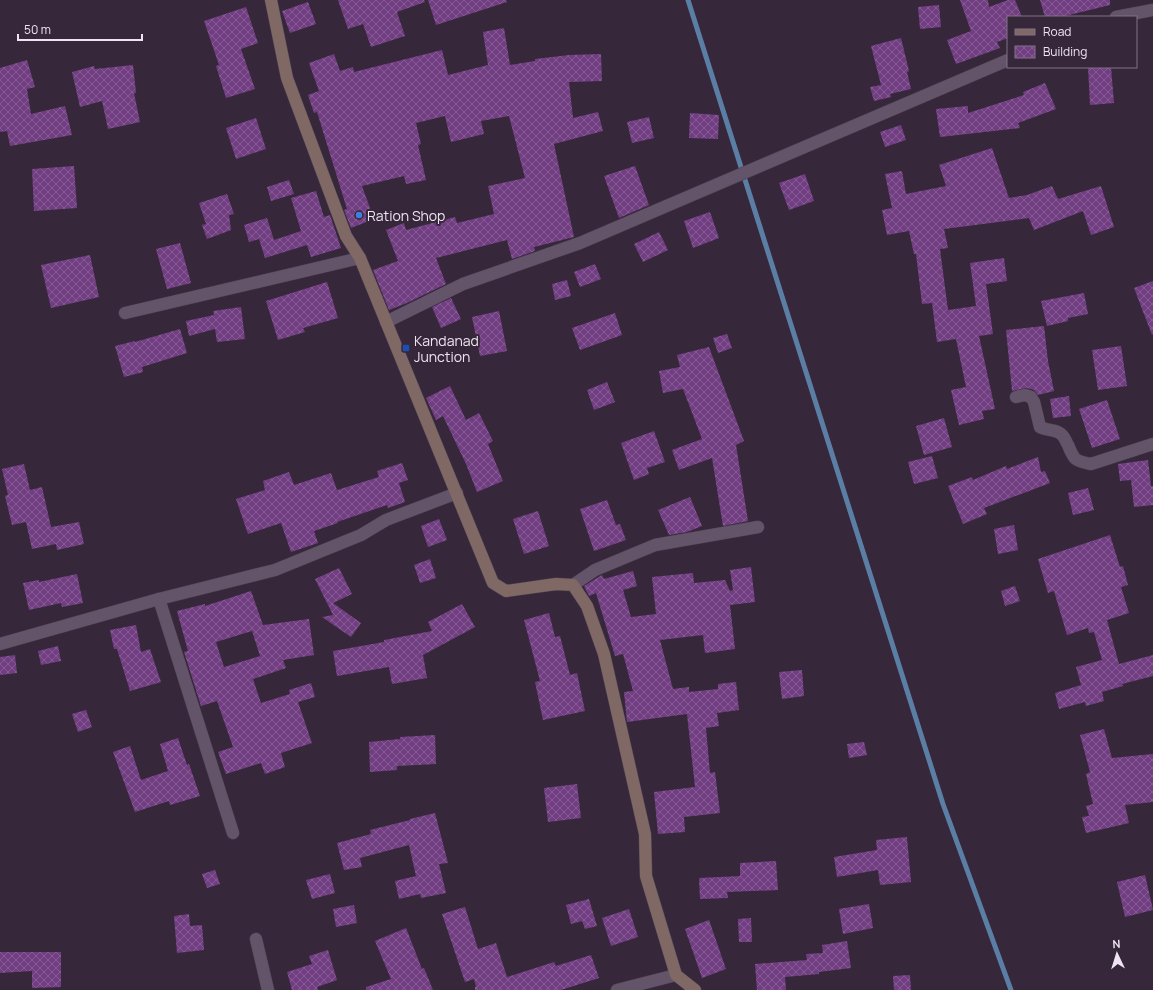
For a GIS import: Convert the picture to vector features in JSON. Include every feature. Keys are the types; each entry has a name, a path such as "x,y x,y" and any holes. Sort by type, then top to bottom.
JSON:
{"main road":[{"path":"271,0 287,78 346,236 360,258 493,583 506,591 556,584 573,585 587,606 604,654 645,834 646,876 676,975 695,990"}],"street":[{"path":"1121,16 1153,10"},
{"path":"386,322 463,284 580,243 1007,60"},
{"path":"125,313 360,258"},
{"path":"1016,397 1024,395 1031,398 1034,402 1040,427 1046,430 1057,431 1064,437 1073,457 1081,462 1091,464 1153,444"},
{"path":"0,644 159,599 275,570 361,536 386,520 457,492"},
{"path":"573,585 595,570 655,545 758,527"},
{"path":"159,599 234,833"},
{"path":"256,940 268,990"},
{"path":"617,990 676,975"}],"building":[{"path":"338,0 424,0 425,2 397,12 405,36 371,47 363,24 348,29"},
{"path":"428,0 506,0 507,2 436,25"},
{"path":"960,0 988,0 989,7 1008,0 1015,0 1022,16 1007,16 1007,38 997,42 1000,48 956,64 947,40 971,31"},
{"path":"1040,0 1110,0 1110,5 1065,16 1045,16"},
{"path":"308,2 316,24 290,33 282,11"},
{"path":"939,5 941,27 920,29 918,7"},
{"path":"246,7 258,43 241,49 255,89 226,98 216,66 219,65 204,21"},
{"path":"504,28 510,65 535,61 535,59 569,55 601,54 602,81 569,82 573,118 598,112 603,131 554,144 574,237 534,247 535,251 512,259 507,240 436,258 446,284 389,310 373,270 398,261 386,230 404,223 406,230 455,217 457,223 494,214 488,186 525,178 509,116 481,121 484,134 451,142 445,116 416,123 421,144 418,145 426,180 406,184 404,176 362,186 374,219 351,228 344,210 347,209 317,112 314,113 308,95 319,91 309,63 334,54 340,71 353,67 354,72 442,50 448,75 488,65 483,32"},
{"path":"901,38 909,71 907,72 911,89 890,94 891,97 874,101 870,87 881,85 871,46"},
{"path":"27,60 35,87 27,89 31,114 65,106 72,135 10,146 7,131 0,132 0,68"},
{"path":"133,65 136,93 134,93 140,122 108,129 102,101 80,107 72,72 94,66 95,69"},
{"path":"1088,68 1111,68 1114,103 1090,105"},
{"path":"1045,83 1056,109 1018,123 1020,128 940,137 936,109 968,106 968,113 1024,95 1023,92"},
{"path":"690,113 719,115 718,139 689,138"},
{"path":"649,117 654,138 632,143 627,122"},
{"path":"256,118 266,149 236,159 226,128"},
{"path":"901,125 906,140 885,147 880,132"},
{"path":"992,148 1009,198 1027,195 1052,186 1058,199 1101,186 1114,227 1091,235 1083,211 1034,230 1029,218 944,229 948,248 940,249 948,310 976,306 970,263 1004,258 1007,281 986,284 993,334 979,336 995,409 982,411 984,419 959,425 951,390 966,387 956,339 937,342 932,303 922,304 916,254 914,254 909,231 887,235 882,210 892,208 885,174 902,171 906,194 946,186 939,165"},
{"path":"74,166 77,208 34,211 32,169"},
{"path":"635,166 649,205 619,218 604,176"},
{"path":"805,174 814,201 789,210 779,183"},
{"path":"289,180 294,194 271,201 267,187"},
{"path":"316,191 324,217 330,215 341,248 311,257 307,245 265,258 259,239 249,242 244,225 267,218 274,240 301,231 291,198"},
{"path":"227,194 234,214 229,215 231,230 207,239 202,225 206,224 199,203"},
{"path":"710,212 719,238 693,248 684,221"},
{"path":"659,232 668,250 643,262 634,244"},
{"path":"180,243 191,283 167,289 156,249"},
{"path":"90,255 99,297 51,308 41,265"},
{"path":"595,264 601,279 580,287 574,272"},
{"path":"567,280 571,296 555,300 552,284"},
{"path":"1153,281 1153,334 1152,335 1134,288"},
{"path":"327,282 338,318 303,328 305,332 278,340 266,301"},
{"path":"1084,293 1088,314 1068,318 1068,321 1047,326 1041,301"},
{"path":"451,298 461,319 441,328 432,307"},
{"path":"241,307 245,339 217,342 215,329 189,336 186,321 214,315 213,311"},
{"path":"499,311 507,351 480,356 472,317"},
{"path":"615,313 622,335 580,350 572,328"},
{"path":"1044,326 1048,361 1054,391 1038,395 1034,390 1027,388 1012,391 1006,330"},
{"path":"180,329 187,353 142,367 143,372 124,377 115,346"},
{"path":"727,334 732,348 718,353 713,338"},
{"path":"1121,346 1127,386 1098,390 1092,350"},
{"path":"709,347 744,441 736,445 748,521 723,526 712,458 679,470 672,450 702,439 683,389 663,393 659,371 680,367 677,355"},
{"path":"607,382 615,402 594,410 587,390"},
{"path":"450,386 466,420 479,413 493,441 488,444 503,481 477,492 466,464 443,416 436,420 426,398"},
{"path":"1069,396 1071,416 1053,418 1050,399"},
{"path":"1107,400 1120,439 1092,448 1079,409"},
{"path":"944,418 952,447 924,455 916,426"},
{"path":"654,431 665,462 647,468 649,474 634,480 621,443"},
{"path":"932,456 938,478 914,484 908,462"},
{"path":"1038,457 1041,472 1045,471 1050,483 984,508 987,514 963,524 948,486 972,477 973,480 1006,466 1007,469"},
{"path":"1148,460 1151,486 1153,486 1153,505 1134,507 1131,480 1120,481 1118,464"},
{"path":"402,463 408,480 399,483 405,502 388,508 387,505 314,531 318,543 291,552 281,523 248,534 236,499 265,490 263,481 289,472 294,485 331,473 337,490 379,477 377,471"},
{"path":"24,464 30,490 42,487 51,527 79,522 84,544 57,550 56,544 32,549 26,522 12,525 5,496 8,495 2,469"},
{"path":"1088,488 1094,510 1073,515 1068,493"},
{"path":"690,497 702,526 687,532 669,535 658,510"},
{"path":"607,500 616,525 620,524 626,540 594,551 580,509"},
{"path":"538,511 549,546 524,554 513,519"},
{"path":"439,519 447,540 428,547 421,526"},
{"path":"1014,525 1018,550 998,554 994,529"},
{"path":"1110,535 1120,567 1123,566 1128,585 1121,587 1129,613 1107,620 1119,664 1153,655 1153,676 1122,684 1123,686 1102,692 1104,701 1086,706 1085,702 1059,709 1055,693 1081,685 1076,667 1102,660 1094,632 1089,633 1088,628 1067,635 1054,591 1048,593 1038,559"},
{"path":"430,559 436,578 420,583 414,565"},
{"path":"751,567 755,602 730,605 735,649 705,653 703,635 660,640 673,689 689,687 689,692 718,689 718,684 736,682 739,710 717,713 719,726 706,728 710,773 715,772 720,813 684,817 685,832 658,834 654,792 695,787 687,714 627,722 624,692 633,691 623,654 615,656 596,593 589,596 584,586 602,575 604,579 633,571 637,586 623,590 631,617 656,614 652,577 693,573 694,583 725,580 730,591 733,590 730,570"},
{"path":"339,568 352,594 333,603 361,623 351,637 322,617 333,615 315,579"},
{"path":"77,574 83,603 62,607 61,603 29,610 23,583 39,580 39,582"},
{"path":"1015,586 1020,601 1005,606 1001,591"},
{"path":"251,591 263,625 309,619 314,655 283,660 286,668 253,679 261,703 290,694 289,690 311,683 315,697 298,702 312,743 281,753 285,767 265,774 261,763 226,774 218,752 233,747 217,701 201,706 184,652 188,651 177,611 205,604 205,606","holes":["252,631 260,656 224,667 216,642"]},
{"path":"462,604 475,627 423,655 427,678 392,684 389,667 337,676 333,651 384,642 384,640 432,631 428,622"},
{"path":"549,613 555,637 560,636 570,675 577,673 585,711 543,720 535,682 540,681 524,620"},
{"path":"136,625 141,652 150,649 161,682 130,691 117,649 114,649 110,630"},
{"path":"58,646 61,661 41,665 38,651"},
{"path":"15,655 17,673 0,675 0,657"},
{"path":"802,670 804,696 782,699 779,672"},
{"path":"86,710 92,727 78,732 72,714"},
{"path":"1104,729 1112,758 1153,754 1153,802 1125,805 1129,823 1086,833 1082,817 1089,816 1086,806 1093,804 1086,774 1090,772 1080,735"},
{"path":"435,735 436,764 397,766 397,770 370,772 369,742 400,739 400,737"},
{"path":"178,738 200,796 170,805 169,801 135,812 113,752 130,746 141,780 168,771 160,744"},
{"path":"864,742 867,755 849,758 847,744"},
{"path":"577,784 581,818 548,822 544,788"},
{"path":"435,813 448,863 439,864 446,893 421,898 420,894 399,899 395,881 416,876 409,845 360,858 362,867 344,870 337,843 371,834 370,830"},
{"path":"907,837 911,882 880,885 878,870 837,877 834,857 877,850 876,840"},
{"path":"776,861 778,890 727,892 728,898 700,899 699,878 740,876 740,863"},
{"path":"215,870 220,884 207,888 202,874"},
{"path":"330,874 335,893 312,899 306,880"},
{"path":"1145,875 1153,910 1125,917 1117,882"},
{"path":"589,899 597,926 585,929 582,921 571,924 566,905"},
{"path":"869,904 873,928 843,934 839,909"},
{"path":"354,905 357,923 336,927 333,909"},
{"path":"465,907 478,949 496,943 507,977 554,962 556,966 591,955 599,978 561,990 475,990 476,987 474,979 465,982 442,914"},
{"path":"629,909 638,937 611,946 602,918"},
{"path":"189,914 190,926 202,925 204,950 177,953 174,916"},
{"path":"751,918 752,942 739,942 738,919"},
{"path":"709,920 726,969 702,978 685,929"},
{"path":"406,928 422,969 424,968 433,990 366,990 366,987 391,979 375,941"},
{"path":"847,941 851,968 819,972 819,974 785,977 786,990 757,990 755,964 807,960 806,954 823,953 822,945"},
{"path":"328,950 337,980 317,987 318,990 292,990 287,972 312,964 309,956"},
{"path":"0,952 61,952 61,987 32,988 32,971 0,973"},
{"path":"910,975 911,990 894,990 893,976"}],"waterway":[{"path":"688,0 943,804 1011,990"}],"place":[{"name":"Ration Shop","path":"359,215"},
{"name":"Kandanad Junction","path":"406,348"}]}
